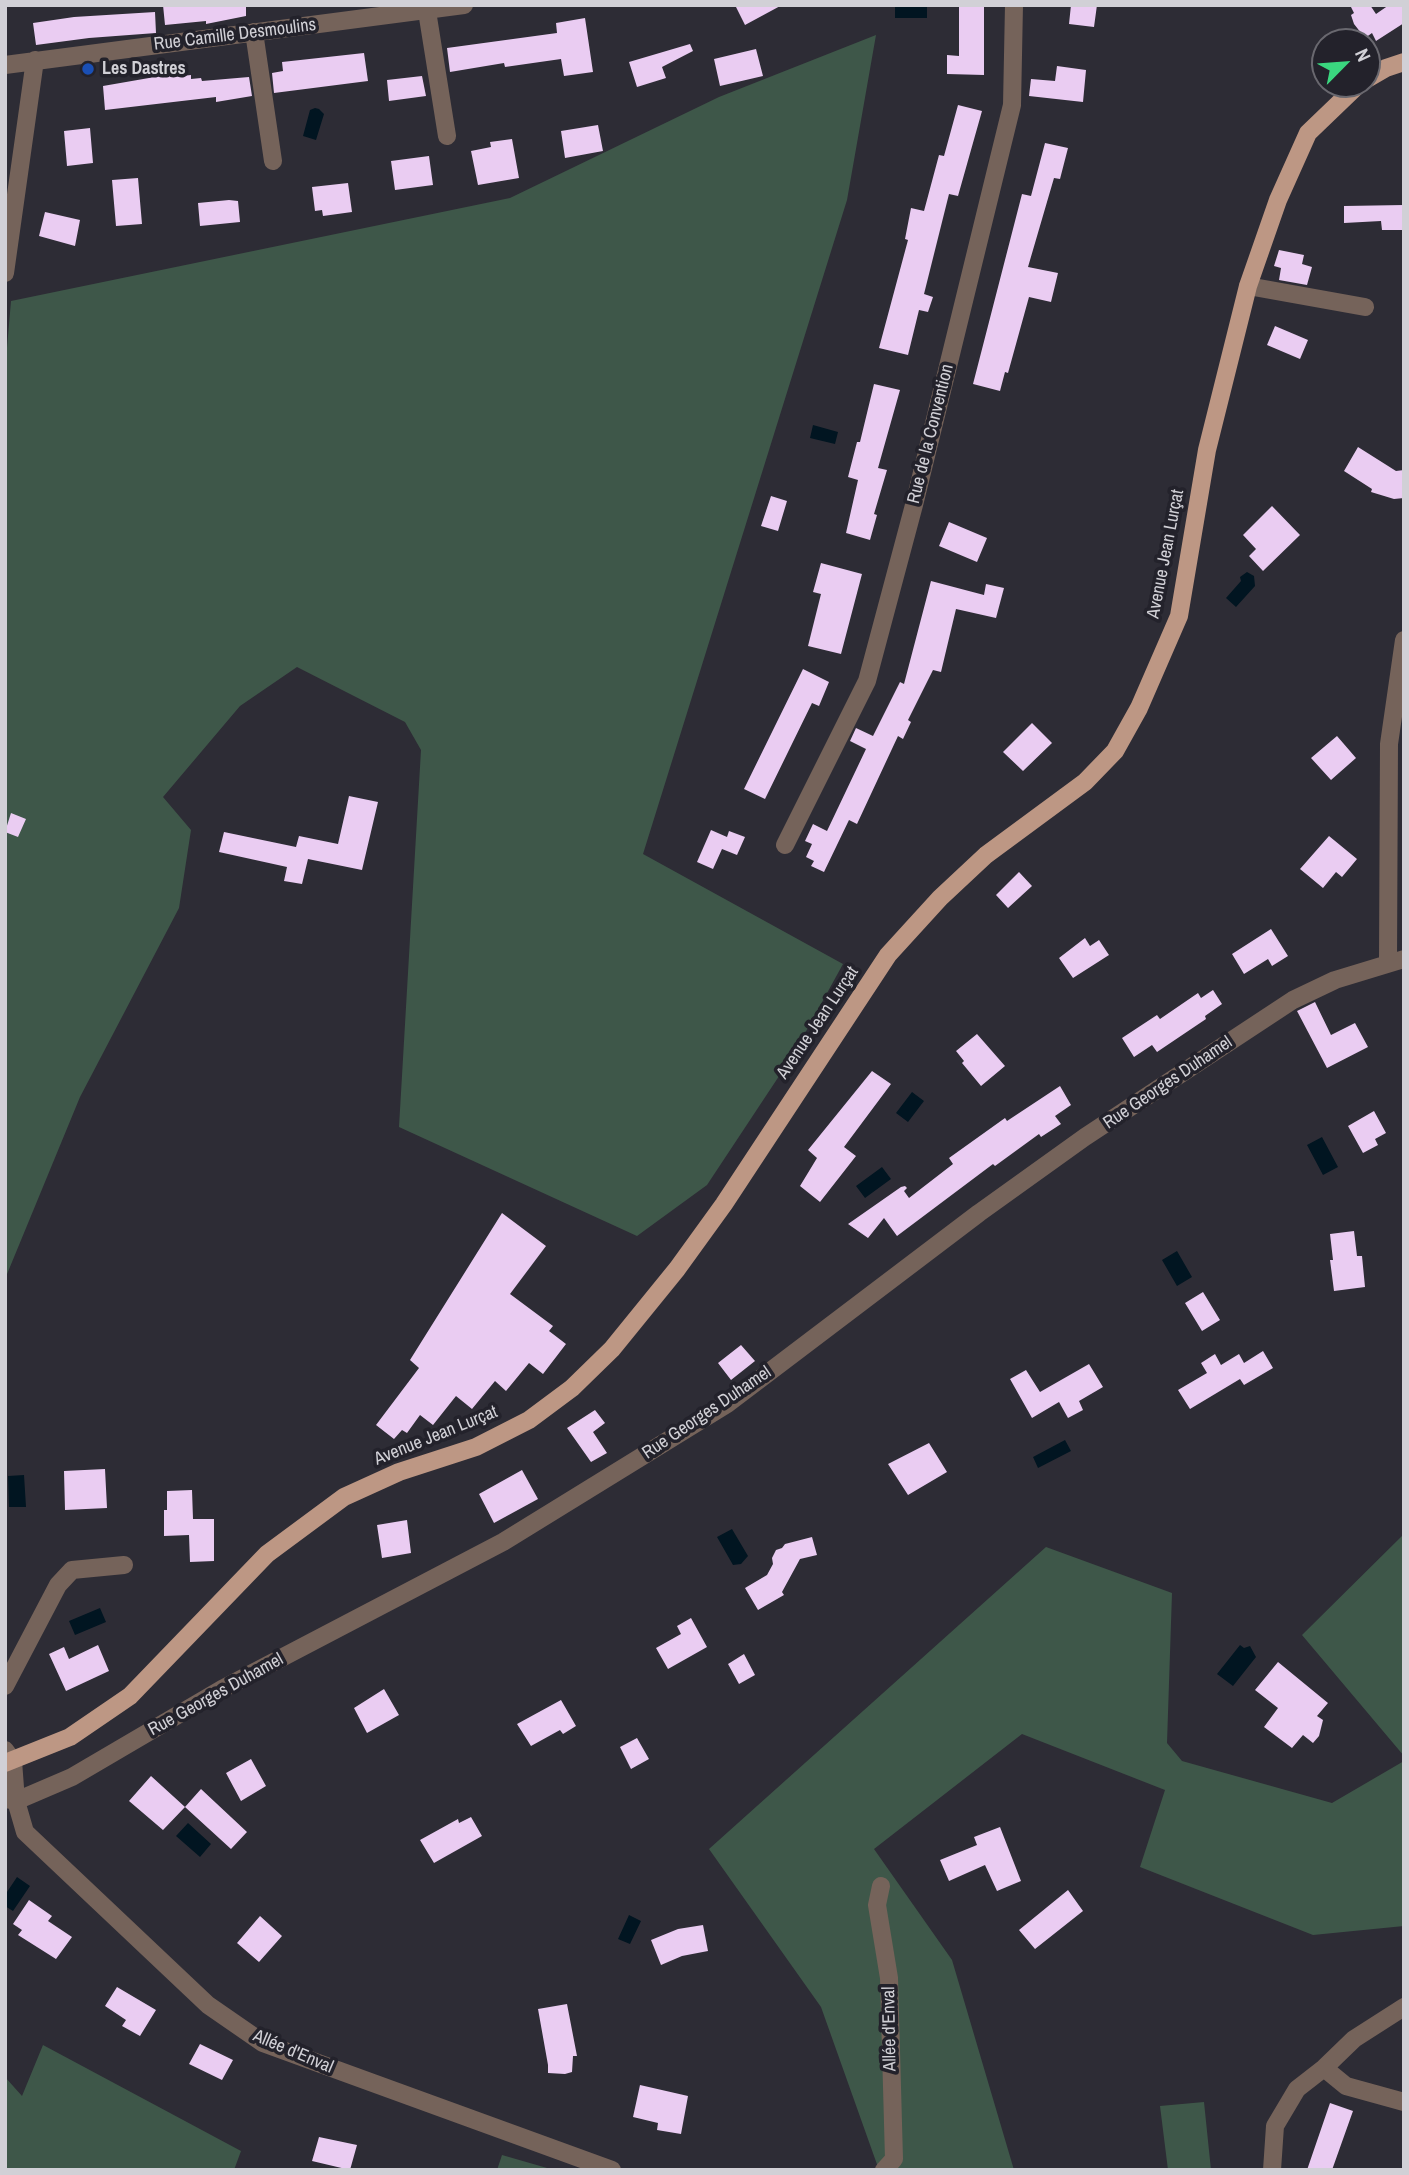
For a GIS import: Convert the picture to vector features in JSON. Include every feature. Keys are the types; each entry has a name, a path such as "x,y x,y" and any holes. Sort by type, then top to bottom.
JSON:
{"main road":[{"path":"1381,71 1404,61"},
{"name":"Avenue Jean Lurçat","path":"8,1758 70,1737 130,1696 267,1554 344,1497 399,1472 476,1447 529,1420 572,1388 612,1349 677,1269 724,1204 888,955 940,898 986,855 1085,782 1115,751 1139,708 1179,616 1207,450 1248,286 1278,200 1308,133 1344,98"}],"street":[{"name":"Rue Camille Desmoulins","path":"5,65 464,5"},
{"name":"Rue de la Convention","path":"785,845 867,681 914,505 1012,104 1014,5"},
{"path":"427,11 447,136"},
{"path":"254,32 273,161"},
{"path":"5,272 35,60"},
{"path":"1248,286 1365,307"},
{"path":"1396,960 1389,744 1404,640"},
{"name":"Rue Georges Duhamel","path":"10,1800 72,1777 222,1689 503,1542 727,1404 979,1213 1086,1137 1293,1000 1335,980 1396,960"},
{"path":"5,1686 58,1585 72,1570 124,1565"},
{"path":"8,1758 10,1800"},
{"name":"Allée d'Enval","path":"10,1800 24,1832 208,2005 263,2043 612,2170"},
{"name":"Allée d'Enval","path":"881,1885 877,1905 889,1978 894,2159 884,2170"},
{"path":"1272,2170 1275,2126 1297,2089 1354,2039 1404,2007"},
{"path":"1324,2068 1346,2086 1404,2102"}],"green space":[{"path":"876,35 847,200 643,854 843,964 793,1055 707,1185 637,1236 399,1127 421,750 405,722 297,667 240,706 163,797 191,830 179,908 80,1097 5,1279 5,371 11,301 510,198 719,97"},
{"path":"1404,1534 1404,1756 1302,1635"},
{"path":"1046,1547 1172,1593 1167,1743 1182,1761 1332,1803 1404,1761 1404,1926 1313,1935 1140,1867 1165,1790 1022,1734 874,1849 952,1960 1014,2170 879,2170 821,2007 709,1849"},
{"path":"43,2045 241,2151 234,2170 5,2170 5,2077 22,2096"},
{"path":"1204,2102 1211,2170 1168,2170 1160,2106"},
{"path":"502,2155 554,2170 497,2170"}],"water":[{"path":"895,5 927,5 927,18 895,18"},
{"path":"315,108 324,114 316,140 303,136 310,110"},
{"path":"813,425 838,432 835,444 810,438"},
{"path":"1247,572 1254,576 1255,586 1236,607 1226,598 1241,581 1240,577"},
{"path":"912,1092 924,1101 908,1122 896,1113"},
{"path":"1322,1137 1338,1167 1323,1175 1307,1145"},
{"path":"882,1167 891,1179 865,1198 856,1186"},
{"path":"1177,1251 1192,1277 1177,1286 1162,1260"},
{"path":"1065,1440 1071,1451 1038,1468 1033,1457"},
{"path":"24,1475 26,1507 9,1507 8,1476"},
{"path":"732,1529 748,1556 741,1564 733,1565 717,1537"},
{"path":"100,1608 106,1622 75,1635 69,1621"},
{"path":"1240,1645 1244,1648 1250,1646 1256,1657 1233,1686 1217,1674"},
{"path":"188,1823 211,1844 200,1857 176,1836"},
{"path":"17,1877 30,1886 13,1911 5,1906 5,1895"},
{"path":"629,1915 641,1921 630,1944 618,1939"}],"building":[{"path":"163,5 246,5 246,16 206,24 206,21 165,25"},
{"path":"735,5 782,5 745,25"},
{"path":"959,5 984,5 984,75 947,74 947,55 959,56"},
{"path":"1071,5 1097,5 1094,27 1069,24"},
{"path":"1350,5 1370,5 1376,14 1389,5 1404,5 1404,23 1381,38 1381,28 1357,28 1351,15 1354,13"},
{"path":"155,12 156,33 36,45 33,23 74,17"},
{"path":"585,18 593,72 564,76 561,59 505,67 504,63 450,72 447,48 557,33 556,23"},
{"path":"690,44 693,51 662,67 666,78 637,87 629,62"},
{"path":"756,49 763,76 720,86 714,59"},
{"path":"364,53 368,81 274,93 272,73 283,71 282,62"},
{"path":"1057,66 1086,70 1083,102 1029,96 1031,79 1055,81"},
{"path":"172,74 172,77 191,75 191,79 201,78 202,81 249,77 252,96 216,102 216,97 105,110 103,86"},
{"path":"422,76 426,96 389,101 387,80"},
{"path":"958,105 982,111 958,196 949,194 924,294 933,297 928,312 919,310 908,355 879,348 908,240 905,239 911,208 924,211 939,155 944,156"},
{"path":"598,125 603,151 565,158 561,131"},
{"path":"90,128 93,163 67,166 64,131"},
{"path":"512,139 519,178 478,185 471,151 491,147 490,142"},
{"path":"1045,143 1068,148 1060,179 1054,178 1028,267 1058,273 1051,302 1029,297 1008,373 1005,372 1000,391 973,384 1022,194 1031,196"},
{"path":"429,156 433,185 395,190 391,161"},
{"path":"138,178 142,224 116,226 112,180"},
{"path":"348,183 352,212 323,216 322,210 315,211 312,187"},
{"path":"238,201 240,222 200,226 198,203"},
{"path":"1404,205 1404,230 1382,230 1381,221 1344,223 1344,206"},
{"path":"45,212 80,220 75,246 39,236"},
{"path":"1279,250 1304,255 1302,264 1312,267 1307,285 1279,280 1281,268 1274,266"},
{"path":"1275,326 1308,340 1300,359 1267,345"},
{"path":"874,384 900,390 878,468 887,470 874,514 877,515 870,540 846,533 858,480 848,477 857,442 860,442"},
{"path":"1358,447 1396,471 1404,470 1404,498 1394,499 1371,492 1372,489 1344,471"},
{"path":"771,496 787,501 778,531 761,526"},
{"path":"1272,506 1300,535 1263,571 1249,556 1256,549 1243,535"},
{"path":"949,522 987,538 977,562 939,546"},
{"path":"821,563 862,574 841,654 808,646 821,594 813,592"},
{"path":"931,581 984,595 986,584 1004,588 996,618 956,609 941,672 933,670 908,720 911,722 903,739 898,736 857,824 849,820 824,872 811,866 814,861 806,857 812,844 805,841 813,824 827,831 866,749 850,741 856,728 873,736 900,682 904,684"},
{"path":"803,669 829,682 819,706 812,703 765,799 744,789"},
{"path":"1032,723 1052,743 1023,771 1003,752"},
{"path":"1337,736 1356,758 1331,780 1311,758"},
{"path":"349,796 378,802 362,870 308,859 302,884 284,881 287,867 219,852 224,832 296,847 299,836 338,844"},
{"path":"11,813 26,819 18,837 5,832"},
{"path":"711,830 727,837 729,831 745,837 737,855 722,849 713,869 697,862"},
{"path":"1329,836 1357,859 1342,877 1336,872 1323,888 1300,869"},
{"path":"1019,872 1032,886 1008,908 996,895"},
{"path":"1271,929 1288,956 1272,966 1268,959 1244,974 1232,954"},
{"path":"1085,938 1090,946 1099,940 1109,955 1073,978 1059,958"},
{"path":"1213,990 1222,1004 1205,1016 1206,1019 1157,1052 1152,1045 1134,1057 1122,1038 1157,1015 1160,1019 1198,993 1201,998"},
{"path":"1315,1002 1331,1035 1355,1023 1368,1047 1327,1068 1297,1011"},
{"path":"977,1034 1005,1066 981,1086 956,1051"},
{"path":"872,1071 891,1084 844,1147 856,1156 820,1202 800,1186 817,1158 808,1150"},
{"path":"1060,1086 1071,1105 1055,1116 1061,1124 1041,1137 1039,1134 995,1166 993,1164 897,1236 884,1218 868,1238 848,1224 901,1187 907,1188 904,1191 909,1198 953,1164 949,1158 1005,1118 1007,1121"},
{"path":"1374,1111 1386,1133 1375,1139 1378,1145 1363,1153 1348,1126"},
{"path":"502,1213 546,1246 510,1294 553,1326 549,1331 566,1344 543,1374 529,1363 506,1391 495,1381 472,1409 456,1396 433,1425 420,1415 407,1433 402,1430 394,1439 376,1425 419,1368 410,1360"},
{"path":"1354,1231 1357,1256 1362,1256 1365,1287 1334,1291 1330,1234"},
{"path":"1203,1292 1220,1320 1202,1331 1185,1303"},
{"path":"741,1345 755,1361 731,1380 718,1363"},
{"path":"1263,1351 1273,1368 1244,1385 1240,1379 1190,1409 1178,1390 1207,1373 1201,1363 1215,1354 1221,1365 1239,1354 1244,1363"},
{"path":"1089,1364 1103,1387 1079,1401 1083,1410 1068,1418 1059,1402 1032,1418 1010,1379 1026,1370 1040,1392"},
{"path":"595,1410 605,1423 593,1432 607,1453 591,1462 567,1428"},
{"path":"929,1443 947,1472 908,1495 888,1464"},
{"path":"105,1469 107,1508 65,1510 64,1471"},
{"path":"522,1470 538,1499 494,1523 479,1494"},
{"path":"192,1490 193,1519 214,1519 214,1561 190,1562 189,1535 164,1536 167,1491"},
{"path":"407,1520 411,1553 382,1558 377,1525"},
{"path":"812,1537 817,1555 800,1559 782,1592 784,1595 758,1610 745,1588 767,1575 776,1550 785,1544"},
{"path":"691,1618 707,1647 668,1669 656,1648 681,1634 677,1626"},
{"path":"98,1645 109,1671 66,1691 49,1654 64,1647 69,1659"},
{"path":"744,1654 755,1675 739,1684 728,1664"},
{"path":"1278,1662 1328,1703 1317,1716 1323,1720 1319,1736 1313,1743 1303,1735 1292,1748 1264,1727 1278,1708 1255,1690"},
{"path":"384,1689 399,1715 367,1733 354,1708"},
{"path":"561,1700 576,1726 563,1734 560,1730 531,1746 517,1724"},
{"path":"637,1738 649,1759 631,1769 620,1747"},
{"path":"251,1759 266,1786 241,1801 226,1773"},
{"path":"151,1776 185,1807 163,1830 129,1801"},
{"path":"201,1789 247,1832 231,1849 185,1807"},
{"path":"471,1817 482,1836 434,1863 420,1840 458,1819 459,1823"},
{"path":"1000,1827 1021,1881 997,1891 985,1865 949,1881 940,1860 977,1845 974,1837"},
{"path":"1068,1890 1083,1911 1035,1949 1019,1930"},
{"path":"29,1900 52,1916 48,1921 72,1937 56,1959 18,1935 22,1930 13,1924"},
{"path":"260,1916 282,1936 259,1962 237,1943"},
{"path":"703,1925 708,1951 682,1956 661,1965 651,1940 678,1929"},
{"path":"117,1987 156,2010 140,2036 122,2026 126,2020 105,2006"},
{"path":"567,2004 577,2056 573,2056 572,2072 548,2073 538,2009"},
{"path":"200,2044 233,2060 222,2080 189,2064"},
{"path":"640,2085 688,2096 681,2134 657,2130 658,2123 633,2117"},
{"path":"1330,2103 1353,2111 1332,2170 1307,2170"},
{"path":"319,2137 357,2145 350,2170 312,2161"}],"place":[{"name":"Les Dastres","path":"88,69"}]}
